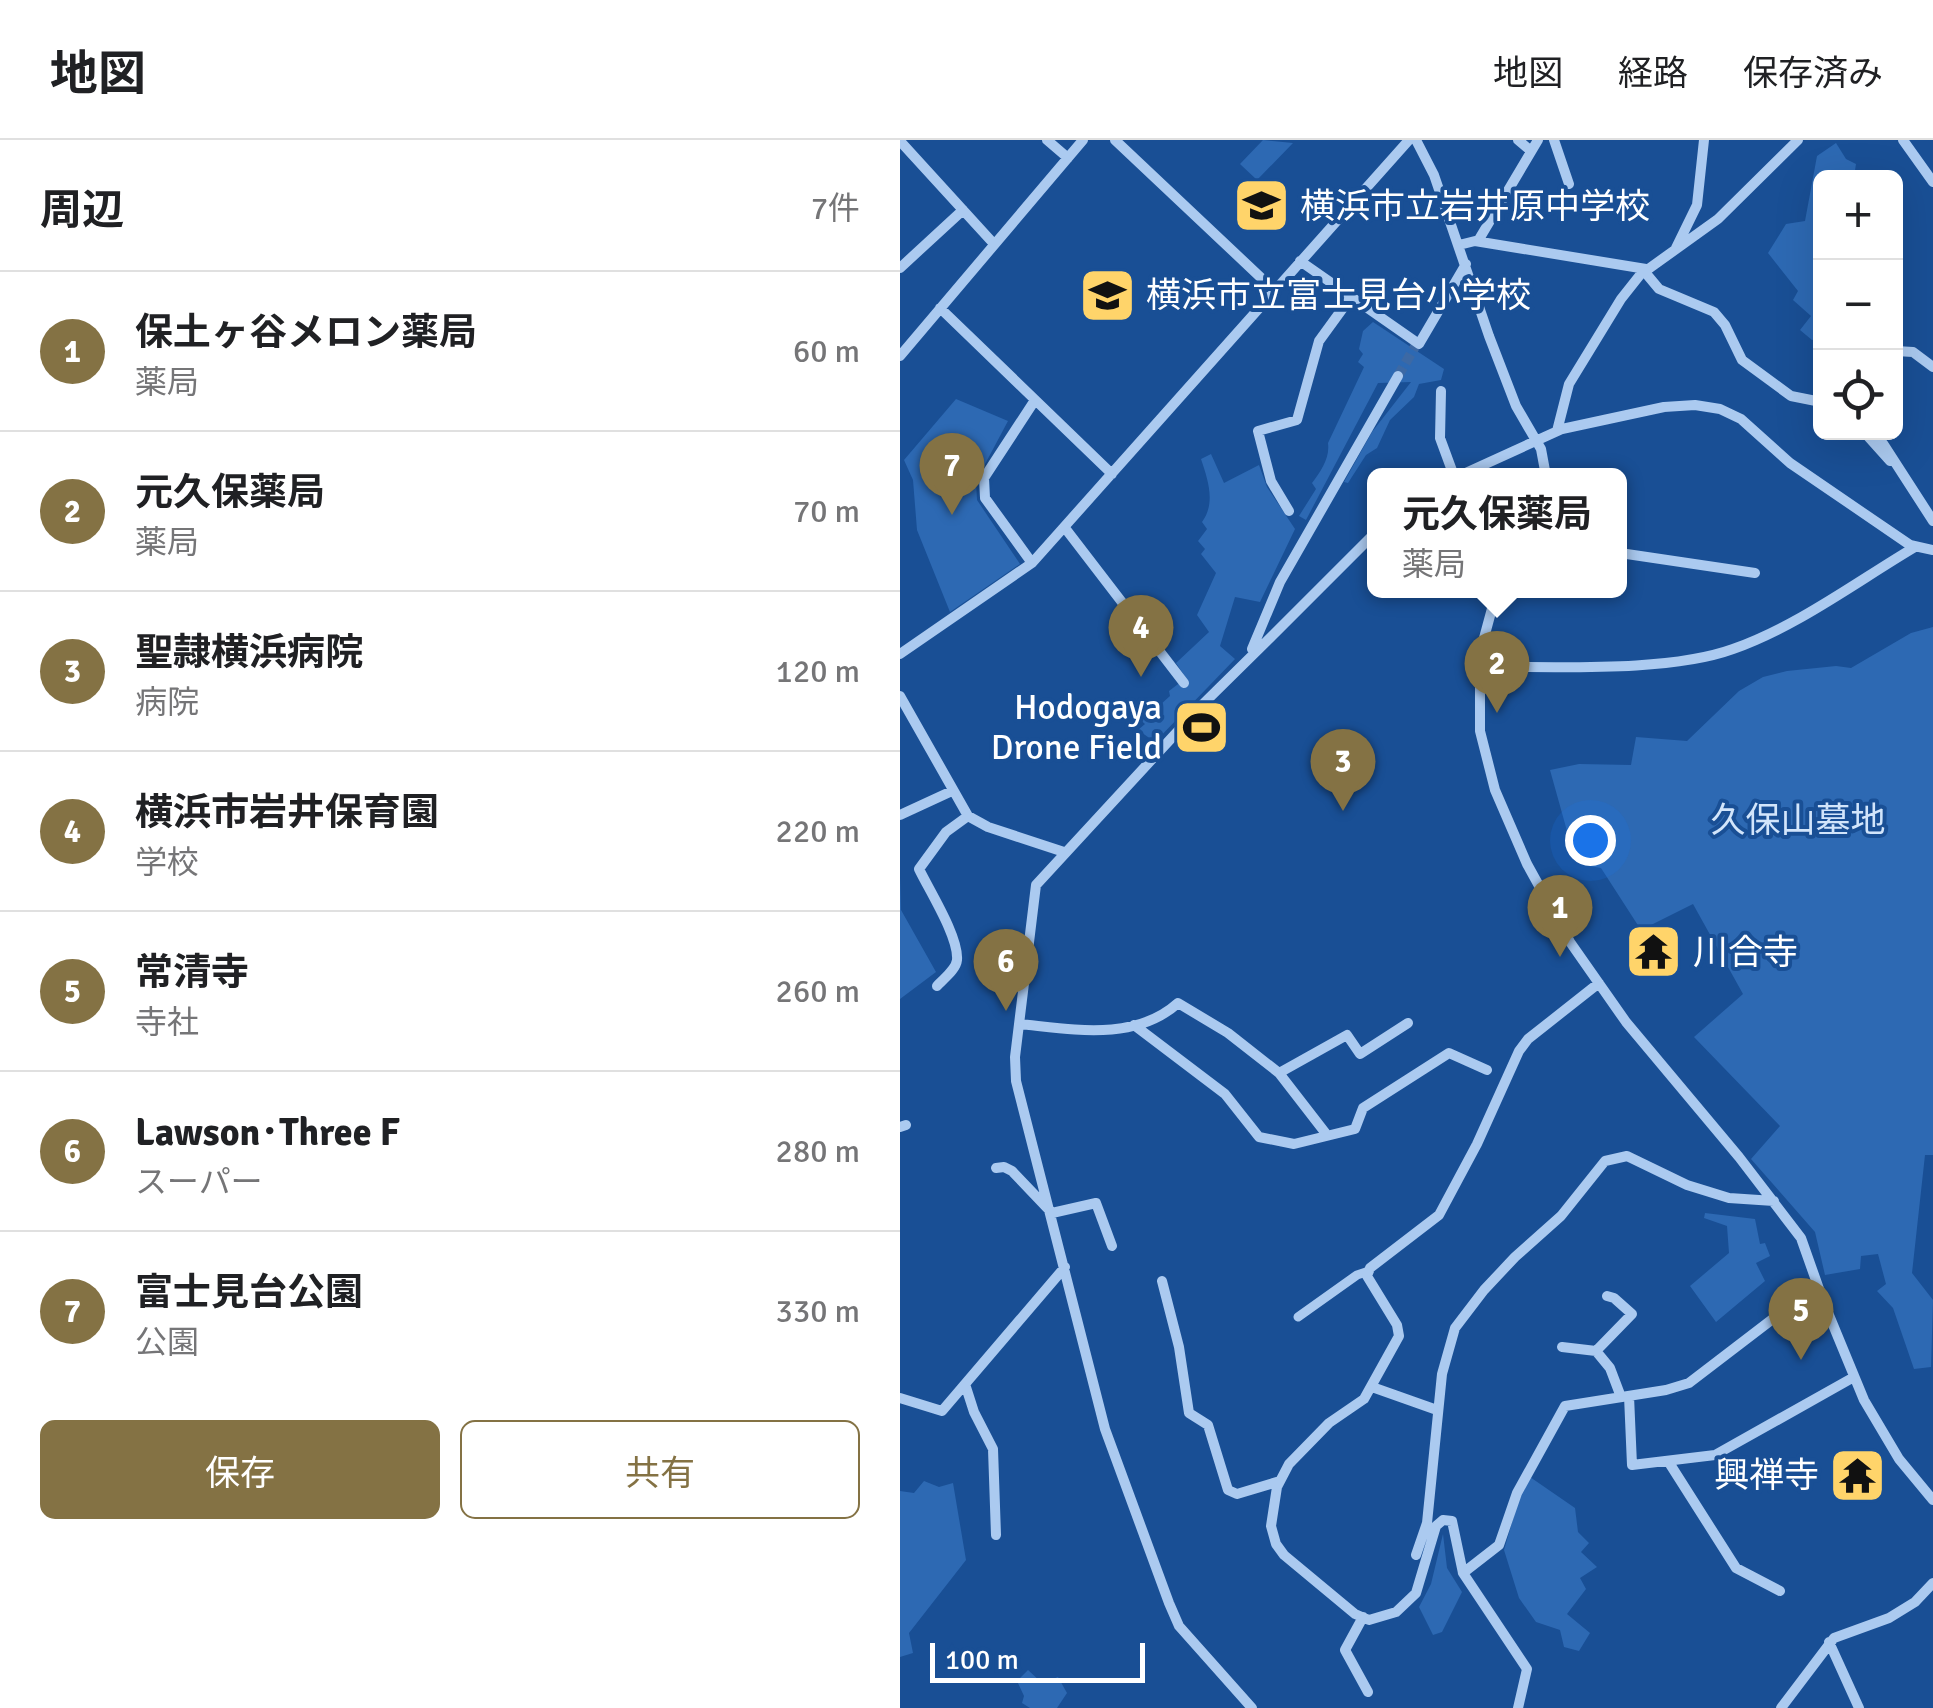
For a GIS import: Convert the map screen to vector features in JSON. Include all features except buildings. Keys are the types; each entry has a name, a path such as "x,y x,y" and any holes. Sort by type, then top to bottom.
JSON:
{"street":[{"path":"1047,140 1068,158"},
{"path":"900,356 1083,140"},
{"path":"1115,140 1274,290"},
{"path":"900,654 1032,563 1412,140 1434,175 1516,406 1546,468"},
{"path":"1518,140 1531,151"},
{"path":"1478,242 1538,140"},
{"path":"1554,140 1569,184"},
{"path":"1675,249 1697,205 1704,140"},
{"path":"1557,431 1570,384 1621,299 1645,270 1718,219 1798,140"},
{"path":"1903,140 1933,182"},
{"path":"900,141 994,244"},
{"path":"900,268 963,210"},
{"path":"1460,246 1478,242 1645,270 1659,289 1714,312 1725,324 1742,360 1791,396 1813,401"},
{"path":"1300,261 1419,344 1466,264"},
{"path":"1289,511 1271,481 1258,431 1297,420 1319,341 1352,297"},
{"path":"940,308 1112,474"},
{"path":"1903,351 1914,352 1933,368"},
{"path":"1250,655 1305,531 1398,376"},
{"path":"1441,391 1440,438 1453,468"},
{"path":"1032,563 983,490 984,478 1035,400"},
{"path":"1474,468 1557,431 1664,408 1695,405 1720,409 1741,419 1790,462 1915,547 1933,550"},
{"path":"1870,440 1896,464"},
{"path":"1882,440 1933,521"},
{"path":"1064,528 1184,683"},
{"path":"1252,1708 1188,1636 1171,1610 1106,1429 1016,1081 1019,1024 1036,885 1250,655 1367,541"},
{"path":"1480,667 1674,662 1720,653 1797,618 1915,547"},
{"path":"1627,554 1755,573"},
{"path":"1496,598 1480,667 1482,747 1494,790 1544,898 1647,1051 1801,1238 1854,1377 1899,1459 1933,1500"},
{"path":"900,696 968,816 988,828 1064,852"},
{"path":"902,811 952,791"},
{"path":"937,986 957,960 944,920 918,868 946,832 968,816"},
{"path":"1518,1708 1527,1669 1463,1573 1452,1521 1443,1520 1436,1526 1416,1592 1407,1605 1369,1620 1296,1566 1276,1544 1271,1526 1280,1480 1289,1464 1329,1424 1364,1399 1399,1336 1397,1325 1367,1276 1369,1271 1379,1259 1439,1215 1477,1144 1510,1067 1528,1039 1599,983"},
{"path":"1019,1024 1095,1032 1164,1016 1178,1003 1228,1033 1279,1073 1328,1135"},
{"path":"1279,1073 1347,1034 1360,1054 1408,1023"},
{"path":"1134,1025 1225,1094 1260,1137 1294,1144 1355,1129 1363,1108 1449,1054 1486,1070"},
{"path":"1416,1555 1427,1522 1442,1374 1456,1328 1484,1290 1560,1216 1605,1161 1627,1156 1688,1185 1729,1198 1774,1201"},
{"path":"996,1168 1012,1172 1052,1214"},
{"path":"1052,1214 1096,1203 1112,1246"},
{"path":"900,1398 942,1411 1066,1267"},
{"path":"1298,1317 1369,1271"},
{"path":"1162,1281 1179,1347 1189,1413 1208,1425 1228,1490 1237,1494 1280,1480"},
{"path":"1463,1573 1500,1545 1518,1493 1565,1406 1689,1383 1817,1285"},
{"path":"1596,1351 1632,1314 1607,1296"},
{"path":"1562,1347 1596,1351 1610,1368 1625,1396 1632,1465 1715,1455 1854,1377"},
{"path":"965,1384 992,1448 996,1534"},
{"path":"1372,1387 1437,1410"},
{"path":"1668,1462 1736,1568 1780,1591"},
{"path":"1782,1708 1829,1642 1889,1618 1915,1602 1933,1583"},
{"path":"1363,1617 1345,1650 1368,1692"},
{"path":"1829,1642 1858,1708"}],"green space":[{"path":"1263,140 1293,143 1257,180 1240,164"},
{"path":"1836,143 1846,159 1856,164 1855,170 1814,170 1817,156"},
{"path":"1813,178 1812,340 1800,330 1811,316 1793,300 1798,291 1768,253 1786,224 1805,221"},
{"path":"1373,322 1444,369 1441,380 1419,384 1414,397 1390,420 1377,448 1366,455 1348,483 1344,482 1372,432 1411,382 1378,383 1306,520 1299,516 1316,489 1312,483 1324,464 1328,443 1364,367 1358,362 1363,354 1359,349 1363,331"},
{"path":"956,399 1008,421 976,481 977,500 1020,564 950,612 917,530 913,480 904,460"},
{"path":"1211,454 1224,483 1259,465 1267,487 1295,529 1260,602 1235,597 1220,646 1235,659 1155,742 1138,730 1145,724 1118,700 1137,703 1151,713 1186,678 1176,663 1209,632 1197,615 1216,573 1201,554 1205,549 1198,541 1207,529 1202,522 1210,499 1201,459"},
{"name":"久保山墓地","path":"1933,627 1933,1155 1925,1155 1912,1273 1933,1300 1931,1367 1914,1369 1893,1308 1877,1291 1886,1284 1878,1254 1861,1256 1860,1269 1825,1275 1815,1232 1751,1159 1780,1126 1694,1037 1743,994 1693,904 1641,930 1601,868 1589,866 1577,831 1567,831 1550,770 1579,764 1631,765 1636,737 1687,741 1739,691 1763,677 1787,671 1851,668 1911,633"},
{"path":"900,877 901,910 936,972 900,999"},
{"path":"1705,1213 1755,1219 1760,1244 1765,1243 1770,1256 1756,1263 1765,1281 1716,1322 1690,1286 1729,1253 1727,1226 1704,1218"},
{"path":"1530,1477 1575,1508 1578,1532 1589,1543 1581,1552 1597,1567 1580,1578 1586,1589 1567,1614 1590,1633 1579,1651 1564,1647 1560,1630 1536,1622 1519,1598 1504,1550 1520,1495"},
{"path":"924,1481 939,1487 953,1483 966,1560 909,1633 913,1653 900,1657 900,1491 914,1493"},
{"path":"1443,1534 1447,1568 1462,1592 1442,1632 1433,1635 1419,1607 1431,1584"},
{"path":"1028,1670 1042,1683 1058,1677 1067,1693 1057,1708 1030,1708 1022,1703 1024,1696 1017,1681"}],"tunnel":[{"path":"1398,376 1420,338"}],"place":[{"name":"横浜市立岩井原中学校","path":"1261,206"},
{"name":"横浜市立富士見台小学校","path":"1107,295"},
{"name":"富士見台公園","path":"952,515"},
{"name":"横浜市岩井保育園","path":"1141,677"},
{"name":"元久保薬局","path":"1497,713"},
{"name":"Hodogaya Drone Field","path":"1201,727"},
{"name":"聖隷横浜病院","path":"1343,811"},
{"name":"川合寺","path":"1654,952"},
{"name":"保土ヶ谷メロン薬局","path":"1560,957"},
{"name":"Lawson･Three F","path":"1006,1011"},
{"name":"常清寺","path":"1801,1360"},
{"name":"興禅寺","path":"1858,1475"}]}
